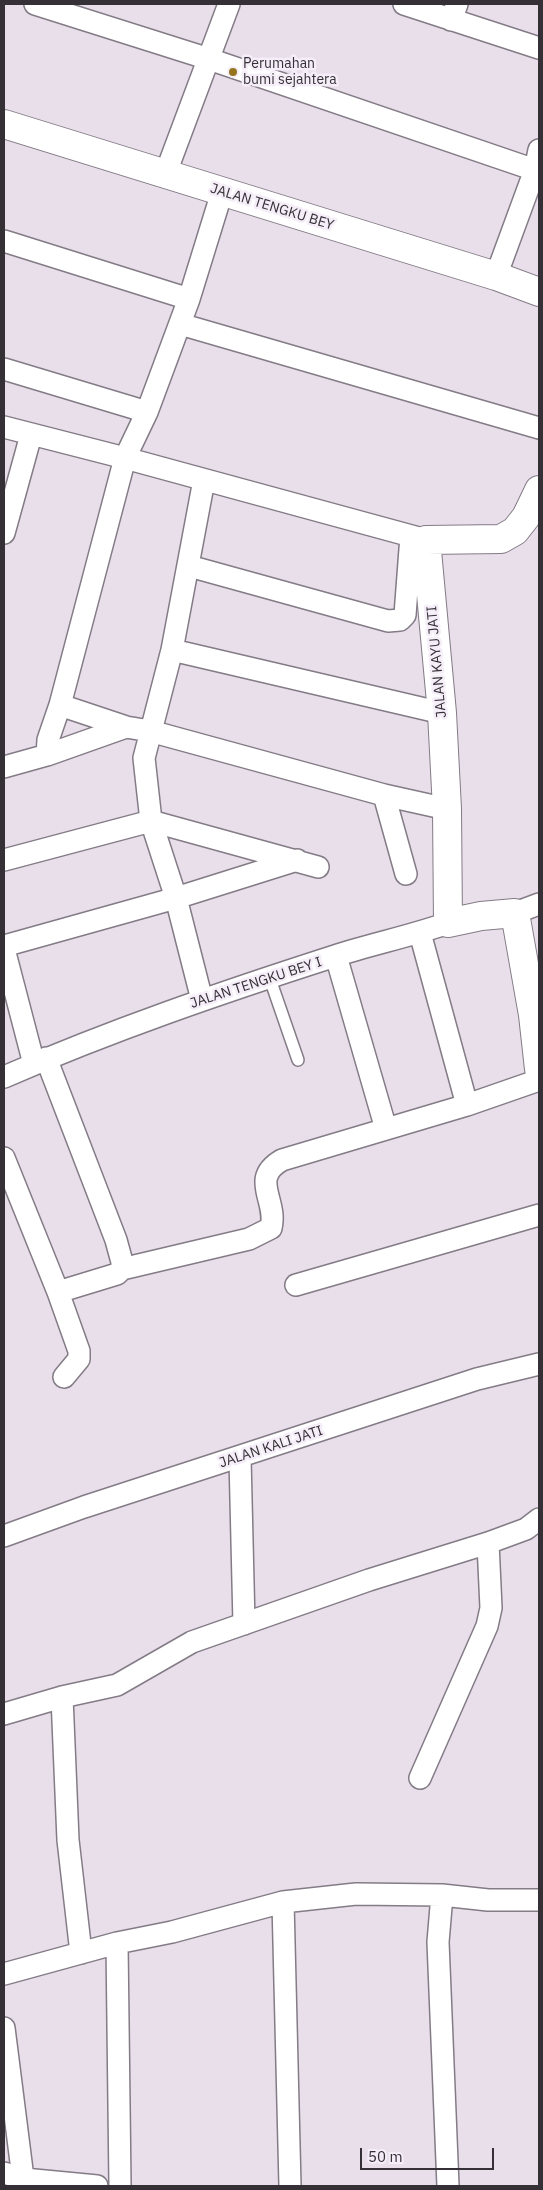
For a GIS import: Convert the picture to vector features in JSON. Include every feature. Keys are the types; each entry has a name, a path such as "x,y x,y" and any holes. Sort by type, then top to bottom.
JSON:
{"street":[{"path":"35,4 537,160 496,276"},
{"path":"165,175 229,4"},
{"path":"404,4 454,12 539,48"},
{"name":"JALAN TENGKU BEY","path":"4,124 496,276 539,292"},
{"path":"47,756 48,740 60,704 125,458 147,412 180,324 222,192"},
{"path":"4,241 189,299"},
{"path":"180,324 539,428"},
{"path":"4,369 147,412"},
{"path":"4,427 419,538 501,539 515,531 526,517 539,490"},
{"path":"4,532 31,435"},
{"path":"202,1000 176,898 151,821 144,758 172,650 204,480"},
{"path":"189,566 388,621 400,620 405,615 419,538"},
{"name":"JALAN KAYU JATI","path":"419,538 442,713 447,809 448,923"},
{"path":"172,650 442,713"},
{"path":"60,704 126,727 150,731 384,795 447,809"},
{"path":"4,767 47,756 126,727"},
{"path":"384,795 406,874"},
{"path":"4,860 151,821 318,867"},
{"path":"122,1269 116,1240 40,1061 4,948 176,898 297,860"},
{"name":"JALAN TENGKU BEY I","path":"4,1077 40,1061 202,1000 336,956 420,933 448,923 527,908 533,1015 539,1069"},
{"path":"420,933 468,1105"},
{"path":"336,956 386,1129"},
{"path":"58,1292 117,1274 122,1269 250,1238 271,1228 273,1220 266,1181 267,1173 272,1166 282,1160 468,1105 539,1080"},
{"path":"4,1158 80,1350 79,1359 64,1377"},
{"path":"296,1286 539,1215"},
{"name":"JALAN KALI JATI","path":"4,1536 84,1507 240,1458 476,1379 539,1364"},
{"path":"240,1458 244,1624"},
{"path":"4,1714 117,1685 192,1642 369,1580 488,1543 526,1529 539,1519"},
{"path":"420,1778 486,1626 491,1608 488,1543"},
{"path":"62,1698 68,1840 81,1953"},
{"path":"4,1974 117,1943 172,1932 283,1902 356,1894 442,1895 488,1900 539,1900"},
{"path":"442,1895 438,1942 448,2186"},
{"path":"283,1902 290,2186"},
{"path":"117,1943 120,2186"},
{"path":"4,2028 24,2183"},
{"path":"4,2173 24,2183 96,2186"}],"lane":[{"path":"270,979 298,1060"}],"place":[{"name":"Perumahan bumi sejahtera","path":"233,72"}]}
